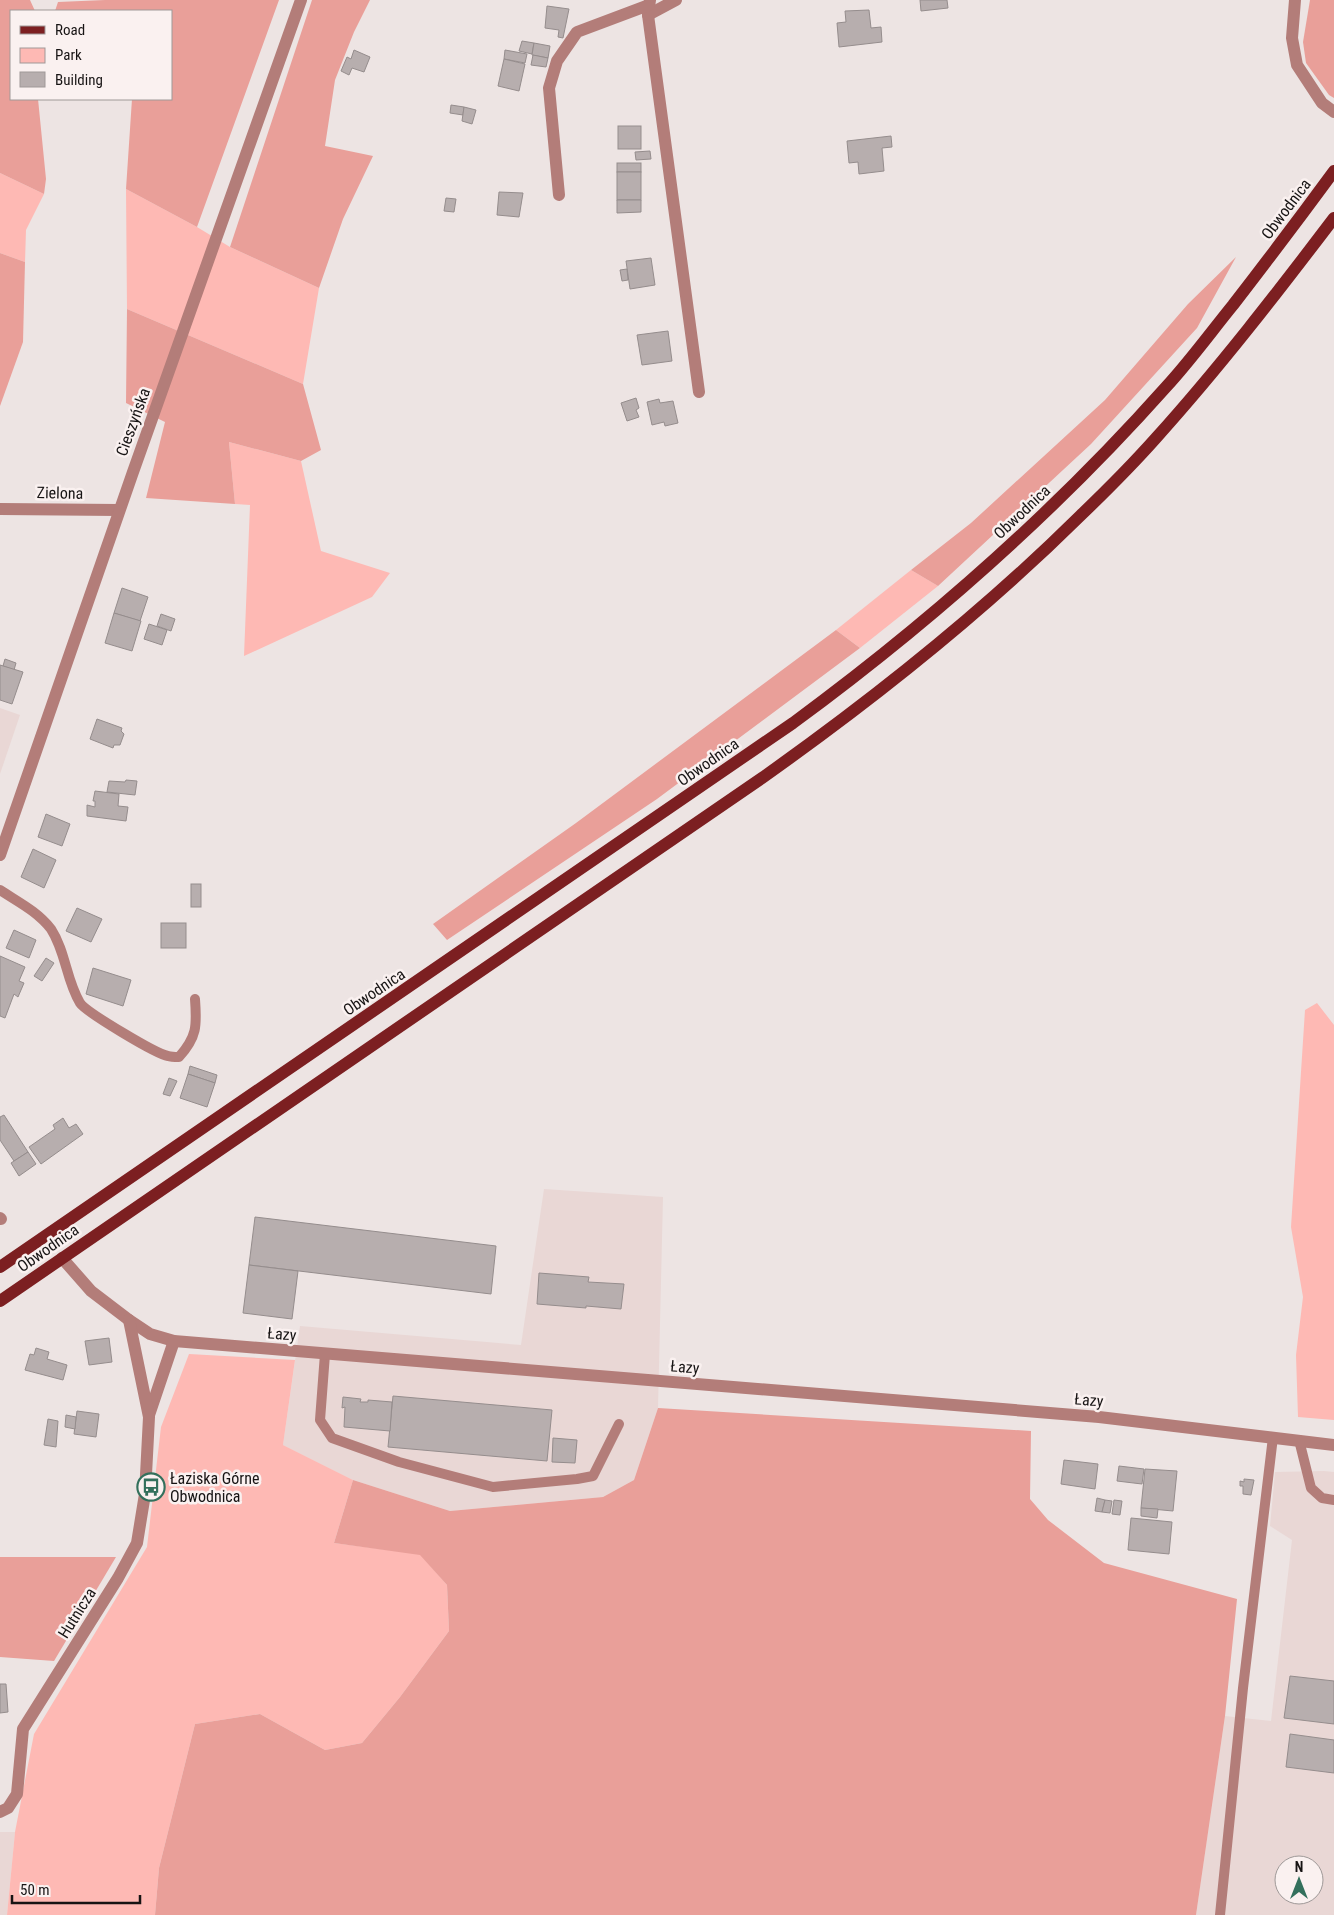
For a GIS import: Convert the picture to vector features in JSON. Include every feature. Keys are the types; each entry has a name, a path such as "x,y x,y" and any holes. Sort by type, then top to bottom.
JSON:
{"main road":[{"name":"Obwodnica","path":"0,1267 793,723 898,643 1030,528 1111,447 1168,386 1289,233 1334,171"},
{"name":"Obwodnica","path":"0,1302 762,778 930,651 1046,550 1155,440 1236,346 1334,218"}],"street":[{"name":"Cieszyńska","path":"0,855 119,510 301,0"},
{"path":"559,195 549,88 557,61 577,32 649,6 676,0"},
{"path":"1295,0 1292,38 1297,65 1322,103 1334,112"},
{"path":"649,6 699,392"},
{"name":"Zielona","path":"0,509 119,510"},
{"name":"Łazy","path":"62,1258 91,1291 129,1320 150,1334 174,1341 1090,1417 1334,1445"},
{"path":"129,1320 148,1418"},
{"path":"148,1418 174,1341"},
{"name":"Hutnicza","path":"0,1812 8,1808 17,1794 23,1729 118,1578 136,1543 145,1494 148,1418"}],"lane":[{"path":"0,890 28,906 50,929 64,956 73,989 81,1005 130,1037 167,1056 179,1057 190,1045 197,1024 195,999"},
{"path":"325,1354 320,1420 332,1438 399,1462 493,1487 593,1476 619,1424"},
{"path":"1220,1915 1243,1688 1274,1437"},
{"path":"1299,1440 1311,1488 1322,1498 1334,1500"}],"shaded area":[{"path":"0,0 30,0 35,10 10,10 10,100 38,100 46,179 44,194 0,173"},
{"path":"105,0 279,0 197,227 126,189 132,100 172,100 172,10 55,10 58,2"},
{"path":"312,0 370,0 354,32 335,80 325,146 373,156 343,219 319,288 230,247"},
{"path":"1310,0 1334,0 1334,98 1329,95 1306,63 1303,42"},
{"path":"0,253 25,262 23,342 0,406"},
{"path":"1236,257 1197,328 1091,444 938,586 911,570 971,523 1105,400 1188,304"},
{"path":"127,309 303,384 321,450 301,461 229,442 235,504 146,498 165,422 126,403"},
{"path":"836,630 860,648 657,799 447,940 433,924 576,823"},
{"path":"0,708 20,715 0,774"},
{"path":"544,1189 663,1197 658,1408 634,1480 603,1497 450,1511 353,1480 283,1445 300,1326 521,1345"},
{"path":"658,1408 1031,1431 1030,1499 1048,1520 1104,1563 1237,1599 1225,1716 1196,1915 155,1915 159,1868 195,1724 260,1714 325,1750 362,1743 400,1697 449,1631 447,1585 420,1555 334,1543 353,1480 450,1511 603,1497 634,1480"},
{"path":"1275,1472 1334,1472 1334,1915 1196,1915 1225,1716 1271,1721 1292,1540 1270,1526"},
{"path":"0,1557 116,1557 54,1661 0,1657"},
{"path":"0,1832 15,1832 7,1915 0,1915"}],"green space":[{"path":"0,173 44,194 26,230 25,262 0,253"},
{"path":"126,189 230,247 319,288 303,384 127,309"},
{"path":"229,442 301,461 321,551 390,573 372,597 244,656 250,505 235,504"},
{"path":"911,570 938,586 860,648 836,630"},
{"path":"1317,1003 1334,1025 1334,1420 1298,1417 1296,1355 1303,1297 1291,1227 1305,1010"},
{"path":"189,1354 295,1360 283,1445 353,1480 334,1543 420,1554 447,1585 449,1631 400,1697 362,1743 325,1750 260,1714 195,1724 159,1868 155,1915 7,1915 15,1832 34,1734 147,1547 161,1427"}],"building":[{"path":"920,0 947,0 948,8 921,11"},
{"path":"547,6 569,9 563,38 558,37 559,30 545,28"},
{"path":"869,10 871,28 881,27 882,42 839,47 837,23 846,22 845,11"},
{"path":"522,41 534,43 532,54 519,51"},
{"path":"534,43 550,46 548,58 532,55"},
{"path":"354,50 370,57 364,72 352,68 349,75 341,71 347,57 351,59"},
{"path":"505,50 527,54 525,63 504,59"},
{"path":"533,55 548,58 546,67 531,65"},
{"path":"504,59 525,64 519,91 498,86"},
{"path":"451,105 464,107 463,115 450,113"},
{"path":"464,107 476,110 472,124 462,121"},
{"path":"618,126 641,126 641,149 618,149"},
{"path":"891,136 892,147 882,148 884,171 859,174 858,162 849,163 847,141"},
{"path":"650,151 651,159 636,160 635,152"},
{"path":"617,163 641,163 641,172 617,172"},
{"path":"617,172 641,172 641,200 617,200"},
{"path":"499,192 523,193 519,217 497,215"},
{"path":"446,198 456,199 454,212 444,211"},
{"path":"617,200 641,200 641,212 617,213"},
{"path":"651,258 655,285 630,289 626,261"},
{"path":"627,269 628,280 622,281 620,270"},
{"path":"668,331 672,361 642,365 637,335"},
{"path":"636,398 639,408 636,410 639,417 627,421 621,403"},
{"path":"659,399 660,403 673,401 678,423 665,426 664,422 652,425 647,402"},
{"path":"122,588 148,597 140,621 114,613"},
{"path":"114,613 141,621 132,651 105,643"},
{"path":"161,614 175,619 171,631 157,626"},
{"path":"149,624 167,630 162,645 144,639"},
{"path":"5,659 16,663 14,670 3,666"},
{"path":"0,665 23,672 12,704 0,700"},
{"path":"97,719 122,728 121,731 124,734 120,745 114,745 113,748 90,739"},
{"path":"126,780 137,781 135,795 107,792 109,781 125,782"},
{"path":"95,791 119,794 118,806 128,807 126,821 87,816 87,805 95,807 95,801 93,801"},
{"path":"46,814 70,824 62,846 38,837"},
{"path":"33,849 56,860 44,888 21,877"},
{"path":"191,884 201,884 201,907 191,907"},
{"path":"77,908 102,919 91,942 66,931"},
{"path":"161,923 186,923 186,948 161,948"},
{"path":"14,930 36,940 29,958 6,948"},
{"path":"0,956 25,967 19,981 24,983 18,997 14,994 5,1018 0,1016"},
{"path":"46,958 54,963 42,981 34,976"},
{"path":"93,968 131,980 123,1006 86,994"},
{"path":"190,1066 217,1075 215,1083 188,1074"},
{"path":"188,1074 215,1083 207,1107 180,1098"},
{"path":"169,1078 177,1081 170,1096 163,1094"},
{"path":"4,1115 28,1152 14,1161 0,1140 0,1117"},
{"path":"63,1118 69,1128 76,1124 83,1134 41,1164 29,1147 55,1129 53,1125"},
{"path":"28,1152 36,1164 19,1176 11,1163"},
{"path":"255,1217 496,1246 491,1294 249,1265"},
{"path":"249,1265 298,1271 292,1319 243,1313"},
{"path":"539,1273 589,1277 588,1282 624,1284 621,1309 537,1304"},
{"path":"109,1338 112,1362 89,1365 85,1341"},
{"path":"36,1348 49,1352 47,1359 67,1365 63,1380 25,1370 30,1354 34,1355"},
{"path":"393,1396 552,1410 547,1461 388,1447"},
{"path":"343,1397 361,1399 360,1402 368,1402 368,1400 392,1402 390,1431 344,1427 345,1407 342,1408"},
{"path":"77,1411 99,1414 96,1437 74,1434"},
{"path":"66,1415 76,1417 75,1429 65,1427"},
{"path":"48,1419 58,1421 56,1447 44,1445"},
{"path":"553,1438 577,1440 575,1463 552,1462"},
{"path":"1064,1460 1098,1464 1095,1489 1061,1484"},
{"path":"1119,1466 1144,1469 1142,1484 1117,1481"},
{"path":"1145,1469 1177,1471 1173,1511 1141,1508"},
{"path":"1244,1479 1254,1480 1251,1495 1243,1494 1243,1486 1240,1486 1240,1481 1244,1482"},
{"path":"1097,1498 1105,1500 1102,1512 1095,1511"},
{"path":"1105,1500 1112,1501 1110,1513 1102,1512"},
{"path":"1114,1500 1122,1501 1120,1515 1112,1514"},
{"path":"1141,1508 1158,1509 1157,1518 1141,1516"},
{"path":"1131,1518 1172,1522 1169,1554 1128,1550"},
{"path":"1290,1676 1334,1681 1334,1724 1284,1718"},
{"path":"0,1684 6,1684 8,1712 0,1713"},
{"path":"1290,1734 1334,1740 1334,1773 1286,1767"}],"place":[{"name":"Łaziska Górne Obwodnica","path":"151,1487"}]}
